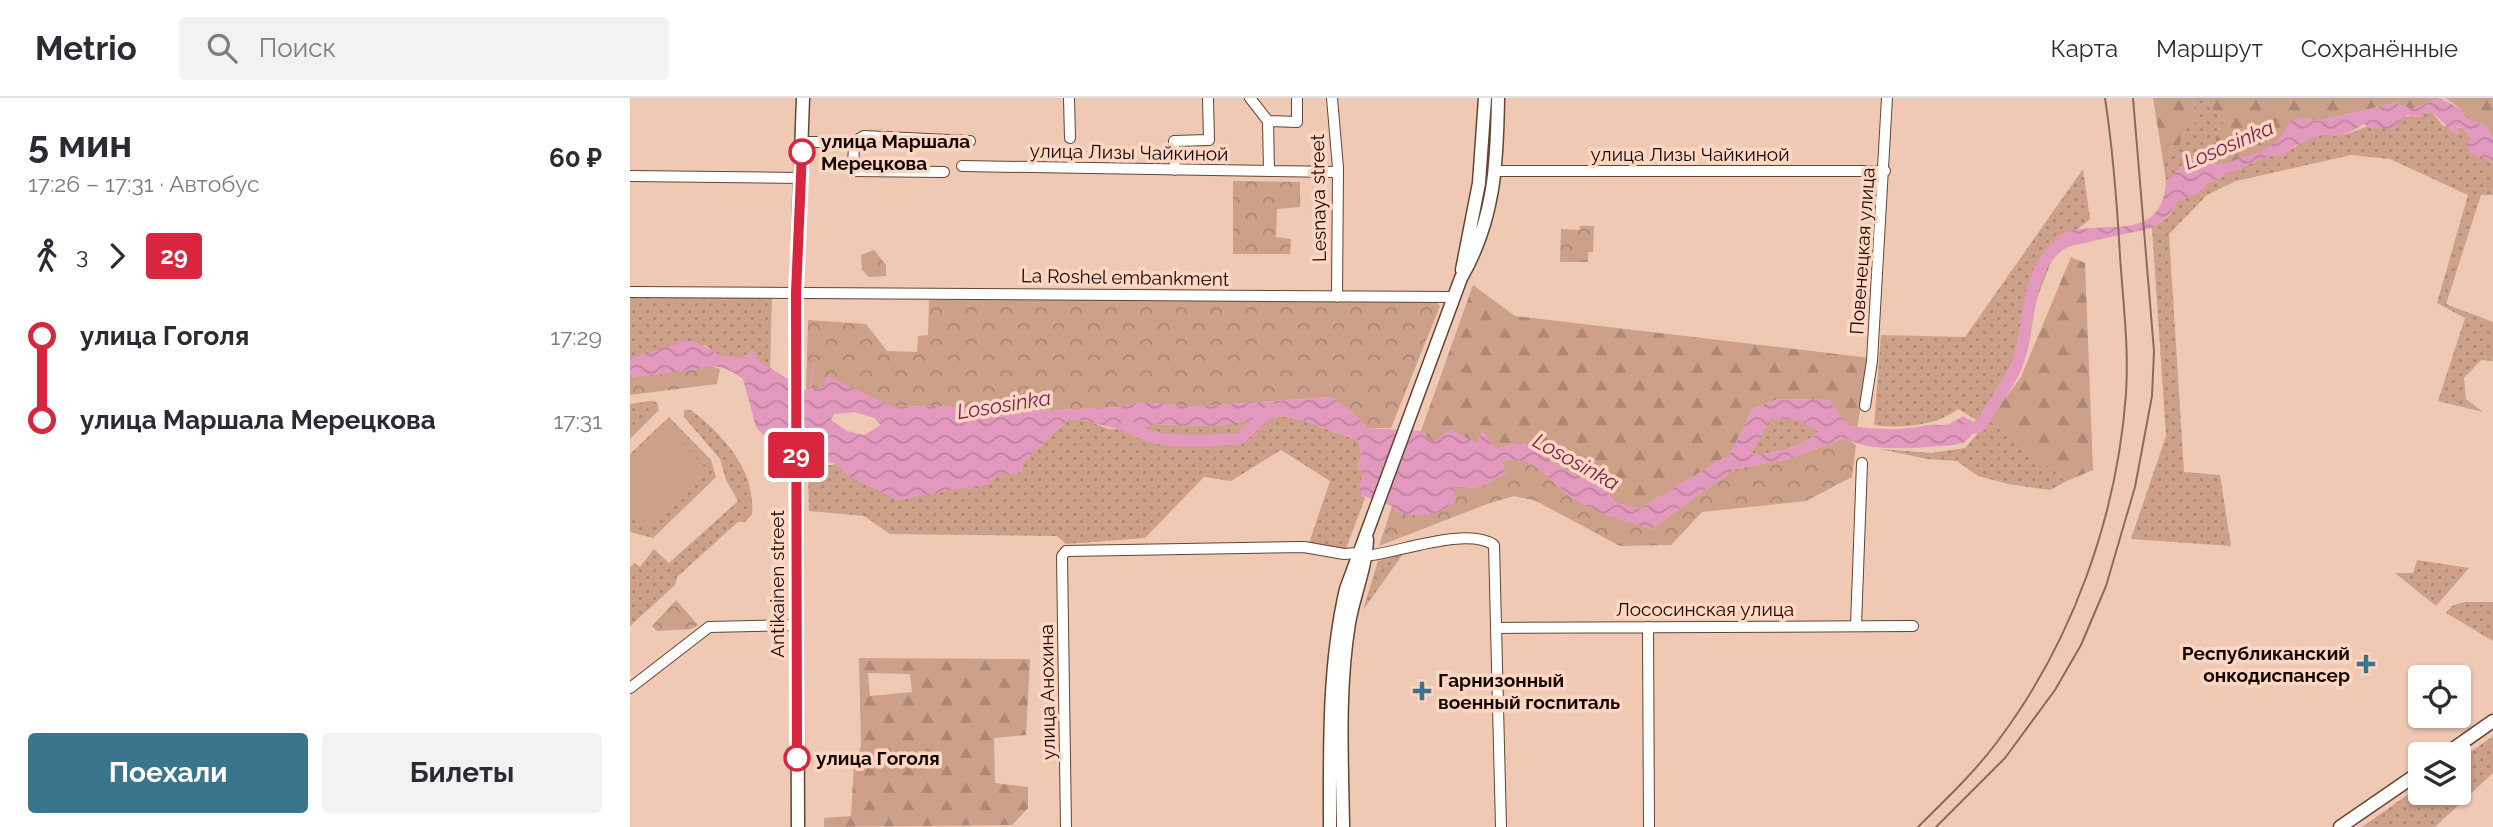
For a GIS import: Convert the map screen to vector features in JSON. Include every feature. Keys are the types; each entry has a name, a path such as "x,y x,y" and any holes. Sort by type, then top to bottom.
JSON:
{"main road":[{"name":"Antikainen street","path":"798,827 796,293 803,98"},
{"path":"1330,827 1331,709 1336,648 1346,589 1362,554 1461,278 1479,183 1485,98"},
{"path":"1461,278 1475,255 1496,171 1498,98"},
{"path":"1343,827 1343,681 1349,623 1362,554"},
{"path":"2462,742 2493,721"},
{"path":"2340,827 2408,780"}],"street":[{"path":"1069,98 1070,138"},
{"path":"1175,170 1174,141 1209,140 1208,98"},
{"path":"1250,98 1268,121 1269,171"},
{"path":"1268,121 1297,122 1297,98"},
{"name":"Lesnaya street","path":"1332,98 1338,172 1337,297"},
{"name":"Повенецкая улица","path":"1865,407 1872,370 1887,98"},
{"path":"802,142 854,142 864,136 970,141"},
{"path":"854,142 853,171 944,172"},
{"name":"улица Лизы Чайкиной","path":"962,166 1338,172"},
{"name":"улица Лизы Чайкиной","path":"1496,171 1885,171"},
{"path":"630,176 802,178"},
{"path":"1472,217 1486,219"},
{"name":"La Roshel embankment","path":"630,292 1454,297"},
{"path":"1856,626 1862,463"},
{"path":"1362,554 1430,541 1481,540 1494,545 1501,827"},
{"name":"улица Анохина","path":"1066,827 1062,556 1073,549 1304,547 1344,554 1362,554"},
{"path":"630,688 709,627 796,625"},
{"name":"Лососинская улица","path":"1496,628 1913,626"},
{"path":"1648,627 1649,827"}],"green space":[{"path":"2153,98 2193,98 2196,124 2186,129 2178,148 2162,154"},
{"path":"2193,98 2208,98 2209,106 2228,131 2218,128 2219,145 2206,162 2190,159 2166,181 2162,154 2178,148 2186,129 2196,124"},
{"path":"2208,98 2440,98 2412,109 2395,103 2318,121 2308,118 2263,151 2250,158 2224,165 2211,164 2218,151 2215,138 2218,128 2227,130 2209,106"},
{"path":"2445,98 2493,98 2493,138 2486,126 2465,118 2461,109"},
{"path":"2432,112 2443,126 2463,128 2472,139 2471,153 2493,162 2493,195 2481,195 2446,304 2493,322 2493,361 2481,360 2464,378 2466,399 2483,412 2438,401 2465,318 2437,303 2468,195 2390,159 2351,155 2236,181 2207,195 2169,234 2184,472 2220,475 2231,546 2131,539 2166,436 2152,228 2172,213 2176,202 2201,192 2206,183 2220,179 2224,173 2267,156 2282,156 2302,142 2319,135 2347,134 2391,118 2421,117 2422,113"},
{"path":"2083,169 2090,219 2057,247 2010,367 1978,421 1958,409 1929,423 1896,427 1874,425 1881,335 1965,337"},
{"path":"1233,181 1300,182 1300,207 1277,209 1276,237 1291,239 1290,254 1233,254"},
{"path":"1580,226 1594,226 1593,252 1588,252 1588,262 1560,262 1561,229 1580,230"},
{"path":"874,250 886,265 886,276 869,277 862,270 861,255"},
{"path":"2071,257 2085,263 2093,470 2067,481 1989,420 2021,377"},
{"path":"1473,285 1515,316 1870,358 1857,427 1849,426 1829,400 1778,399 1752,409 1730,454 1639,509 1614,502 1601,484 1574,475 1521,442 1496,449 1482,431 1477,443 1433,442 1421,431"},
{"path":"630,296 772,298 770,369 756,359 754,350 740,359 717,355 705,345 630,359"},
{"path":"1433,299 1440,306 1391,428 1367,428 1350,410 1331,397 1191,407 1143,402 1121,407 1008,412 939,406 893,407 828,377 824,387 806,390 808,320 866,324 887,351 917,352 918,336 928,335 929,300"},
{"path":"709,365 720,369 717,384 630,395 630,377 700,369"},
{"path":"657,402 659,410 630,439 630,404"},
{"path":"684,410 691,410 703,420 735,455 749,483 752,514 745,522 738,522 677,577 675,585 630,626 630,567 635,563 640,567 654,549 669,563 738,501 726,480 720,459 684,417"},
{"path":"1281,416 1302,420 1359,441 1361,455 1357,467 1363,474 1361,495 1365,498 1344,554 1309,543 1330,481 1281,450 1231,481 1204,477 1145,538 1066,544 1057,536 890,534 864,516 809,511 808,469 836,464 850,477 1001,472 1011,476 1022,471 1023,462 1069,419 1086,420 1109,429 1139,430 1151,424 1215,426"},
{"path":"669,417 711,460 716,477 653,538 630,532 630,454"},
{"path":"1770,419 1799,420 1820,431 1787,449 1750,455"},
{"path":"1989,420 2067,481 2050,490 2008,484 1978,476 1957,461 1927,459 1880,449 1932,453 1965,448"},
{"path":"665,425 707,469 648,526 630,508 630,458"},
{"path":"1846,438 1856,445 1852,477 1806,501 1702,512 1671,545 1620,546 1536,501 1514,496 1379,546 1392,506 1454,486 1478,488 1506,473 1501,461 1513,459 1533,465 1579,502 1651,529 1735,469 1788,459"},
{"path":"1403,554 1363,610 1378,561"},
{"path":"2417,560 2469,568 2436,606 2395,573 2413,573"},
{"path":"676,600 698,625 691,629 657,631 652,626"},
{"path":"2464,602 2493,602 2493,641 2446,613 2452,606"},
{"path":"859,658 1030,659 1026,735 994,738 995,783 1028,787 1028,808 1012,825 824,827 824,818 851,816 854,765 861,746","holes":["868,673 910,674 912,692 870,696"]},
{"path":"2493,736 2493,773 2471,793 2471,752"},
{"path":"2408,794 2408,805 2459,805 2435,827 2362,827"}],"water":[{"path":"2440,98 2461,109 2465,118 2486,126 2493,138 2493,162 2471,153 2466,143 2472,139 2463,128 2456,126 2460,134 2456,135 2432,112 2423,113 2421,117 2407,115 2392,129 2370,128 2364,124 2340,135 2324,134 2296,145 2282,157 2267,157 2224,173 2220,179 2206,183 2201,192 2176,202 2172,212 2152,228 2061,248 2056,237 2089,228 2140,223 2153,216 2162,202 2166,181 2190,159 2206,162 2219,145 2211,164 2225,163 2262,151 2281,136 2290,121 2308,118 2318,121 2395,103 2412,109"},
{"path":"683,341 697,343 718,354 740,359 754,350 756,359 806,390 824,387 827,376 894,407 939,406 1008,412 1120,407 1143,402 1191,407 1331,397 1350,410 1367,428 1421,431 1433,442 1450,429 1477,443 1482,431 1496,449 1521,442 1574,475 1601,484 1614,502 1639,509 1730,454 1752,409 1778,399 1829,400 1849,426 1877,429 1912,428 1942,425 1963,416 1980,426 1965,442 1954,445 1883,448 1856,443 1846,438 1788,459 1735,469 1651,529 1588,507 1570,496 1543,472 1523,461 1512,459 1501,462 1506,473 1478,488 1454,486 1456,500 1444,509 1420,515 1396,512 1392,506 1361,495 1358,488 1363,474 1357,467 1361,455 1359,441 1302,420 1281,416 1215,426 1151,424 1138,433 1069,419 1023,462 1022,471 1011,476 1001,472 989,484 897,500 850,477 836,464 776,449 756,427 743,379 733,373 711,366 630,377 630,359","holes":["855,412 874,418 881,425 864,435 847,431 831,420 834,414","1770,419 1799,420 1819,432 1787,449 1751,455"]}],"waterway":[{"name":"Lososinka","path":"1965,430 1980,426 2014,371 2036,278 2044,262 2056,248 2073,238"},
{"path":"810,389 814,363"},
{"path":"1126,425 1152,437 1181,441 1239,439 1272,409"}],"railway":[{"path":"1918,827 1979,765 2024,704 2048,663 2086,577 2113,486 2121,440 2127,376 2116,196 2105,98"},
{"path":"1936,827 2005,758 2055,690 2081,645 2106,586 2135,487 2152,396 2154,351 2133,98"}],"bus line":[{"name":"29","path":"797,758 796,293 802,152"}],"place":[{"name":"улица Маршала Мерецкова","path":"802,152"},
{"name":"Республиканский онкодиспансер","path":"2366,664"},
{"name":"Гарнизонный военный госпиталь","path":"1422,691"},
{"name":"улица Гоголя","path":"797,758"}]}
